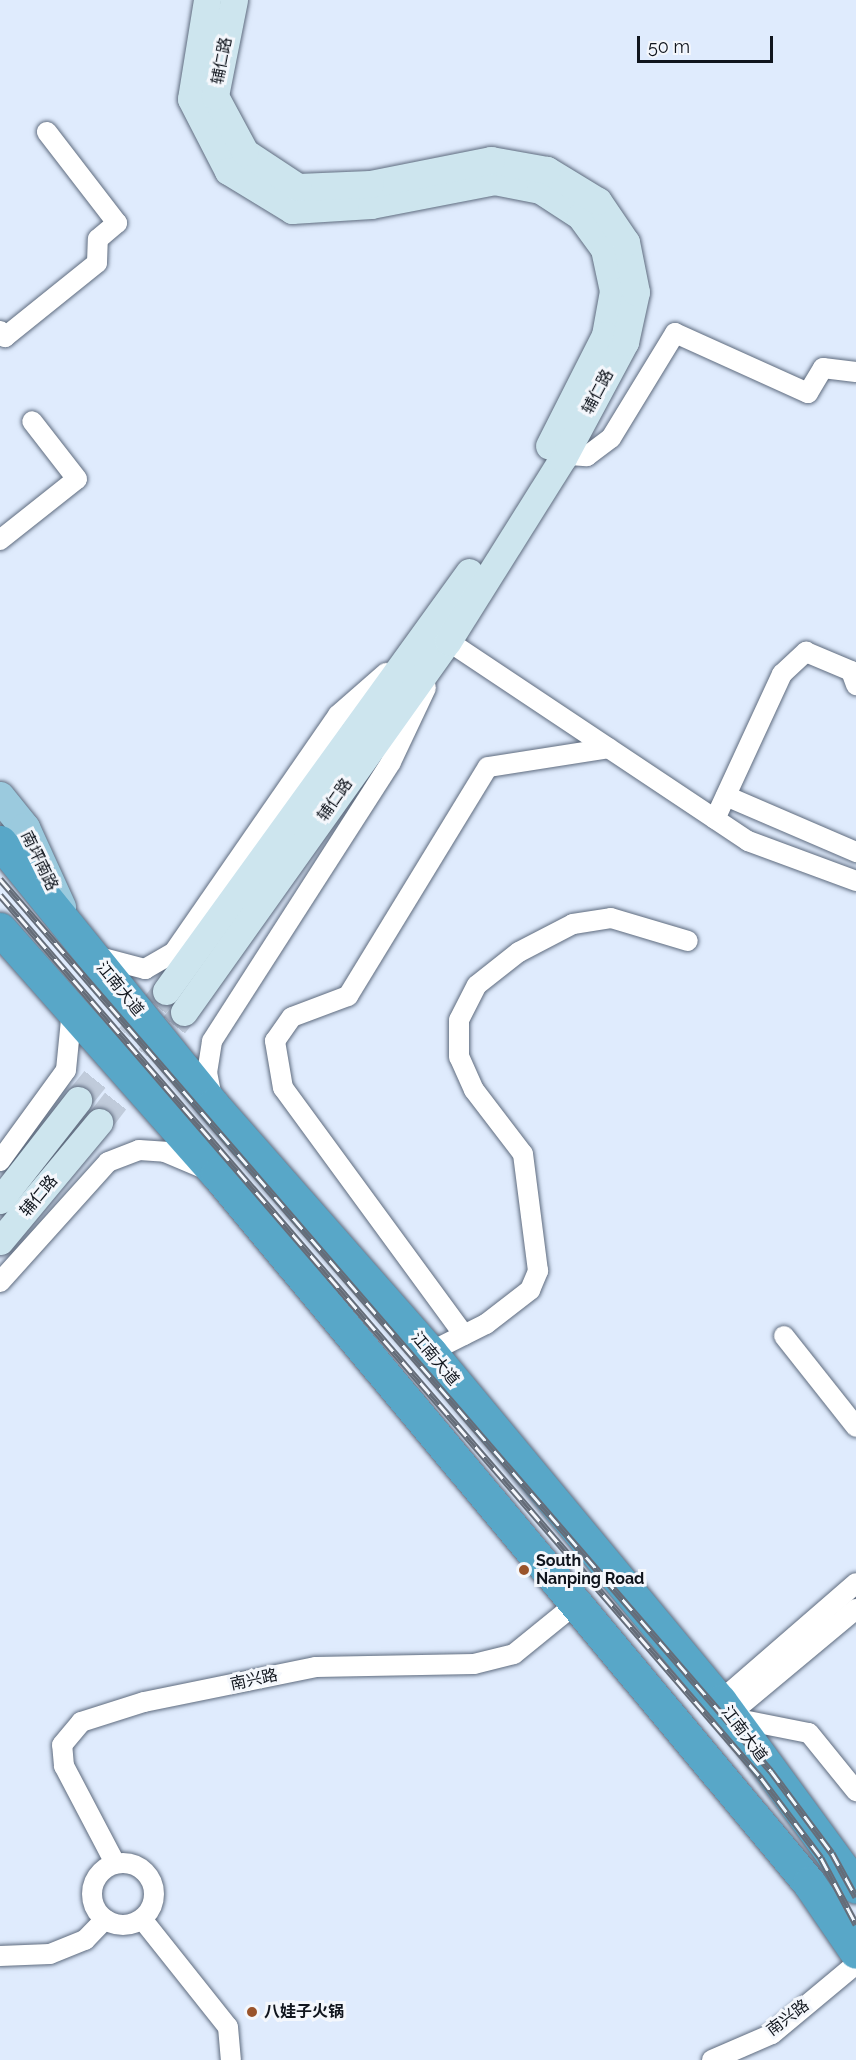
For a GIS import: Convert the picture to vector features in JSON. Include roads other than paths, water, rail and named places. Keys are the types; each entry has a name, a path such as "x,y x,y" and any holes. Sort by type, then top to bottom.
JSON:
{"highway":[{"name":"江南大道","path":"0,842 213,1105 430,1353 728,1711 856,1887"},
{"path":"3,934 72,1004 217,1174 573,1606 809,1883 856,1952"}],"main road":[{"name":"辅仁路","path":"207,0 191,99 228,171 292,210 371,205 494,181 540,190 580,216 604,249 613,291 605,334 555,454"},
{"name":"辅仁路","path":"184,1012 438,638 555,454 625,342 636,292 626,242 598,201 547,170 491,160 370,184 298,187 245,152 215,96 234,0"},
{"name":"辅仁路","path":"166,991 438,638"},
{"name":"南坪南路","path":"0,797 25,828 82,941"},
{"name":"辅仁路","path":"0,1200 78,1100"},
{"name":"辅仁路","path":"0,1241 99,1122"}],"street":[{"path":"0,331 5,337 97,262 98,239 117,223 47,132"},
{"path":"555,454 587,456 611,438 675,333 808,393 823,368 856,372"},
{"path":"0,540 77,479 32,421"},
{"path":"438,638 748,841 856,881"},
{"path":"82,941 129,969 145,969 174,952 338,715 438,638"},
{"path":"213,1105 207,1073 212,1041 391,762 438,638"},
{"path":"715,819 782,674 806,652 843,666 856,685"},
{"path":"464,1335 284,1088 275,1041 292,1017 348,996 488,767 609,748"},
{"path":"726,796 856,852"},
{"path":"430,1353 464,1335 530,1290 538,1271 524,1154 474,1090 459,1057 459,1020 477,985 519,952 573,924 611,918 688,941"},
{"path":"0,1161 66,1070 72,1049 72,1004"},
{"path":"0,1282 108,1162 139,1150 165,1152 217,1174"},
{"path":"784,1336 856,1427"},
{"path":"728,1711 856,1583"},
{"name":"南兴路","path":"115,1863 64,1766 62,1744 81,1722 144,1702 315,1667 474,1664 514,1654 573,1606"},
{"path":"728,1711 854,1615"},
{"path":"728,1711 809,1733 856,1791"},
{"path":"115,1863 134,1864 154,1884 154,1903 142,1919 124,1925 105,1919 92,1893 98,1875 115,1863"},
{"path":"0,1956 50,1954 85,1940 105,1919"},
{"path":"142,1919 228,2027 231,2060"},
{"name":"南兴路","path":"712,2060 772,2034 856,1964"}],"tunnel":[{"path":"78,1100 166,991"},
{"path":"99,1122 184,1012"}],"railway":[{"path":"0,879 771,1771 832,1853 856,1897"},
{"path":"0,895 761,1778 821,1858 856,1924"}],"place":[{"name":"South Nanping Road","path":"524,1570"},
{"name":"八娃子火锅","path":"252,2012"}]}
